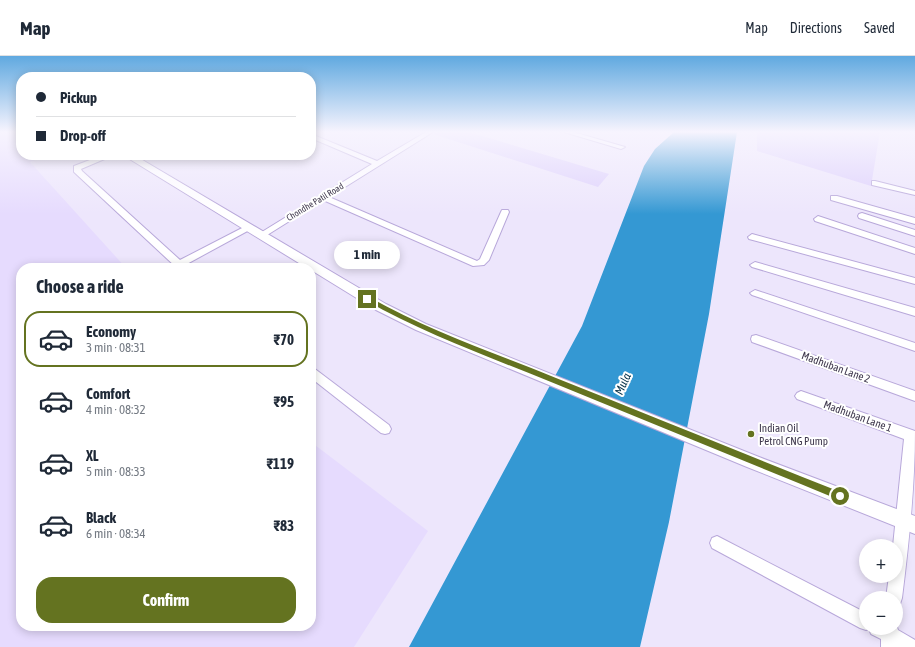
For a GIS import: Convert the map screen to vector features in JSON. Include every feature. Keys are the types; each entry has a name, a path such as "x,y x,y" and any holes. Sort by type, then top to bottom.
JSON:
{"street":[{"path":"97,160 77,168 78,172 178,263"},
{"path":"136,160 309,263"},
{"path":"355,160 364,172"},
{"path":"367,160 377,164"},
{"name":"Chondhe Patil Road","path":"260,234 384,160"},
{"path":"875,183 915,193"},
{"path":"322,197 476,264 481,263 484,260 505,212"},
{"path":"834,198 915,221"},
{"path":"862,216 915,232"},
{"path":"818,219 915,251"},
{"path":"186,263 249,228"},
{"path":"752,237 915,281"},
{"path":"754,265 915,312"},
{"path":"316,267 396,315 447,339 532,371 753,462 910,523"},
{"path":"755,293 915,347"},
{"name":"Madhuban Lane 2","path":"756,339 915,396"},
{"path":"316,376 385,429"},
{"name":"Madhuban Lane 1","path":"801,396 913,436"},
{"path":"895,591 910,523 913,436"},
{"path":"717,543 859,618"},
{"path":"888,635 912,647"}],"shaded area":[{"path":"0,160 35,160 30,162 121,263 16,263 16,631 316,631 316,446 428,531 354,647 0,647"},
{"path":"513,160 561,160 609,174 598,187"},
{"path":"785,160 875,160 871,186"}],"water":[{"name":"Mula","path":"648,160 733,160 709,314 669,522 640,647 409,647 582,326 644,166"}],"place":[{"name":"Indian Oil Petrol CNG Pump","path":"751,434"}],"route":[{"path":"367,299 396,315 447,339 532,371 753,462 840,496"}]}
